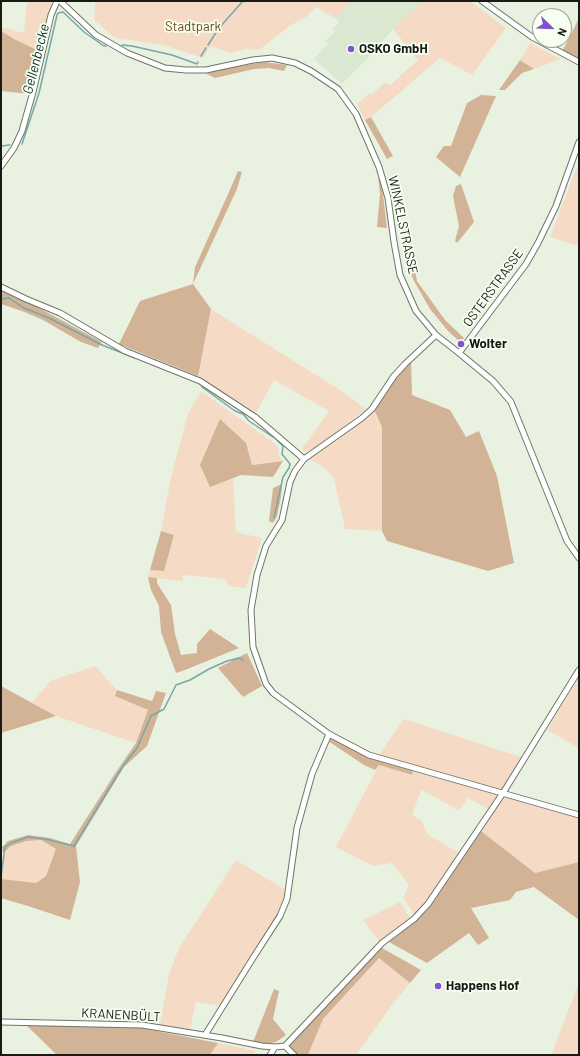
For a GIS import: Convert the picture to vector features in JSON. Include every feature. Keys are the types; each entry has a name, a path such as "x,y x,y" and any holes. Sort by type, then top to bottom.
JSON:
{"street":[{"path":"1,166 14,148 22,131 33,92 51,15 57,1"},
{"name":"WINKELSTRASSE","path":"60,1 96,35 127,53 165,68 206,70 253,60 272,58 295,63 311,71 338,89 356,114 379,167 388,198 400,275 416,311 436,335 459,353"},
{"path":"482,1 532,37 579,62"},
{"name":"OSTERSTRASSE","path":"459,353 526,264 538,243 556,206 579,142"},
{"path":"1,287 60,313 125,350 200,381 255,417 304,459"},
{"path":"436,335 394,376 372,409 362,418 304,459 295,471 290,482 282,520 266,546 257,575 251,610 253,648 266,684 273,693 329,734 368,755 579,815"},
{"path":"459,353 493,381 511,402 567,541 579,558"},
{"path":"294,1055 285,1046 382,943 414,919 428,904 503,793 579,670"},
{"path":"205,1035 252,958 280,916 287,899 292,856 299,822 312,774 329,734"},
{"name":"KRANENBÜLT","path":"1,1022 142,1025 262,1046 285,1046"},
{"path":"270,1055 275,1047"}],"shaded area":[{"path":"351,1 424,1 393,29 366,60 342,84 314,59 328,44 326,41 335,31 333,29 339,22 336,19"},
{"path":"579,18 579,58 563,50 564,48 572,48 572,32"},
{"path":"1,31 35,49 34,68 36,68 30,94 1,91"},
{"path":"520,60 534,69 522,73 505,90 499,90"},
{"path":"264,62 287,65 284,71 269,68 254,69 215,78 207,74 210,71"},
{"path":"481,95 496,96 460,177 436,157 444,146 451,146 467,103"},
{"path":"371,117 393,156 387,159 365,120"},
{"path":"238,171 242,172 237,189 193,284 195,267"},
{"path":"378,177 382,186 387,228 377,227 380,194"},
{"path":"461,184 474,222 457,243 455,241 459,226 453,196 456,186"},
{"path":"413,259 417,281 445,320 464,338 460,342 448,331 430,309 414,281 405,260"},
{"path":"193,284 211,309 198,376 119,344 140,301"},
{"path":"3,291 26,301 102,342 98,348 81,342 43,320 1,304 1,293"},
{"path":"411,360 412,395 450,410 466,437 479,431 497,476 514,563 488,571 387,541 382,531 382,427 374,409 395,376"},
{"path":"220,419 246,443 252,465 283,461 273,477 241,475 210,487 200,465"},
{"path":"282,484 277,516 273,523 269,521 273,488"},
{"path":"161,531 174,535 164,571 150,570"},
{"path":"148,577 157,578 157,583 171,605 175,634 181,655 197,653 197,644 210,629 239,648 176,673 161,632 159,606 151,590"},
{"path":"247,653 262,686 243,697 218,668"},
{"path":"1,686 32,703 56,716 1,733"},
{"path":"117,690 152,701 156,691 166,693 147,746 124,767 76,846 80,882 70,920 1,898 1,879 36,883 46,876 56,849 41,840 27,841 11,846 3,853 2,847 8,841 28,835 50,838 70,844 136,743 148,710 115,696"},
{"path":"330,737 413,770 412,775 379,765 375,770 364,765 328,741"},
{"path":"481,831 535,873 579,862 579,920 534,887 516,892 510,900 471,908 489,938 478,945 469,933 427,963 389,942 415,922 430,907"},
{"path":"382,948 421,970 410,983 379,958 323,1019 308,1055 298,1055 289,1045"},
{"path":"274,989 279,991 273,1019 286,1035 276,1042 267,1044 253,1042"},
{"path":"26,1025 141,1028 218,1043 210,1055 57,1055"}],"green space":[{"path":"27,1 52,1 36,68 34,68 35,49 1,31 1,27 24,33"},
{"name":"Stadtpark","path":"95,1 351,1 336,19 316,7 306,17 291,25 259,50 247,49 230,53 211,46 203,58 164,45 115,38 94,20"},
{"path":"424,1 470,1 506,28 472,75 440,58 371,117 365,120 357,104 370,93 371,95 386,82 390,85 418,60 393,29"},
{"path":"530,43 532,44 532,48 540,48 561,59 534,69 520,60"},
{"path":"576,169 579,170 579,246 550,237"},
{"path":"211,309 343,392 366,409 318,446 305,452 302,449 329,411 274,380 256,413 198,376"},
{"path":"201,391 274,443 279,448 278,455 283,461 252,465 246,443 210,486 233,478 236,532 262,538 246,588 229,586 225,579 183,575 182,581 148,577 150,570 164,571 174,535 161,531 171,477 188,414"},
{"path":"374,409 382,427 382,531 345,529 334,479 328,471 317,463 307,459"},
{"path":"95,666 117,690 115,696 149,710 136,743 56,716 32,703 50,681"},
{"path":"579,677 579,748 547,730"},
{"path":"404,719 521,757 502,790 379,755"},
{"path":"379,765 411,775 413,770 499,794 488,809 468,798 459,810 421,790 412,815 422,821 427,834 459,853 426,902 414,914 403,898 409,885 392,863 373,866 336,847"},
{"path":"504,796 579,817 579,862 535,873 481,831"},
{"path":"41,840 57,849 46,876 36,883 1,879 1,862 3,853 11,846 27,841"},
{"path":"236,860 284,889 284,897 278,914 220,1006 196,1002 190,1030 160,1025 169,974 179,948"},
{"path":"400,902 410,918 379,941 363,920"},
{"path":"379,958 410,983 391,1006 356,1055 308,1055 323,1019"},
{"path":"579,983 579,1055 551,1055"},
{"path":"218,1043 256,1051 253,1055 210,1055"}],"waterway":[{"name":"Gellenbecke","path":"208,45 219,28 243,1"},
{"name":"Gellenbecke","path":"22,144 39,93 58,13 63,12 84,32 106,46"},
{"name":"Gellenbecke","path":"122,45 172,55 197,64 198,62"},
{"name":"Gellenbecke","path":"201,56 206,48"},
{"name":"Gellenbecke","path":"1,146 10,145"},
{"path":"1,299 9,298 24,308 49,318 102,345 135,358"},
{"path":"202,387 235,411 243,414 249,421 276,439 283,446 282,454 290,464 283,477 274,518"},
{"path":"1,877 5,847 11,843 28,837 45,839 74,846 123,766 137,748 151,716 164,709 176,685 190,680 227,661 239,658 243,660"}],"place":[{"name":"OSKO GmbH","path":"351,49"},
{"name":"Wolter","path":"461,344"},
{"name":"Happens Hof","path":"438,986"}]}
